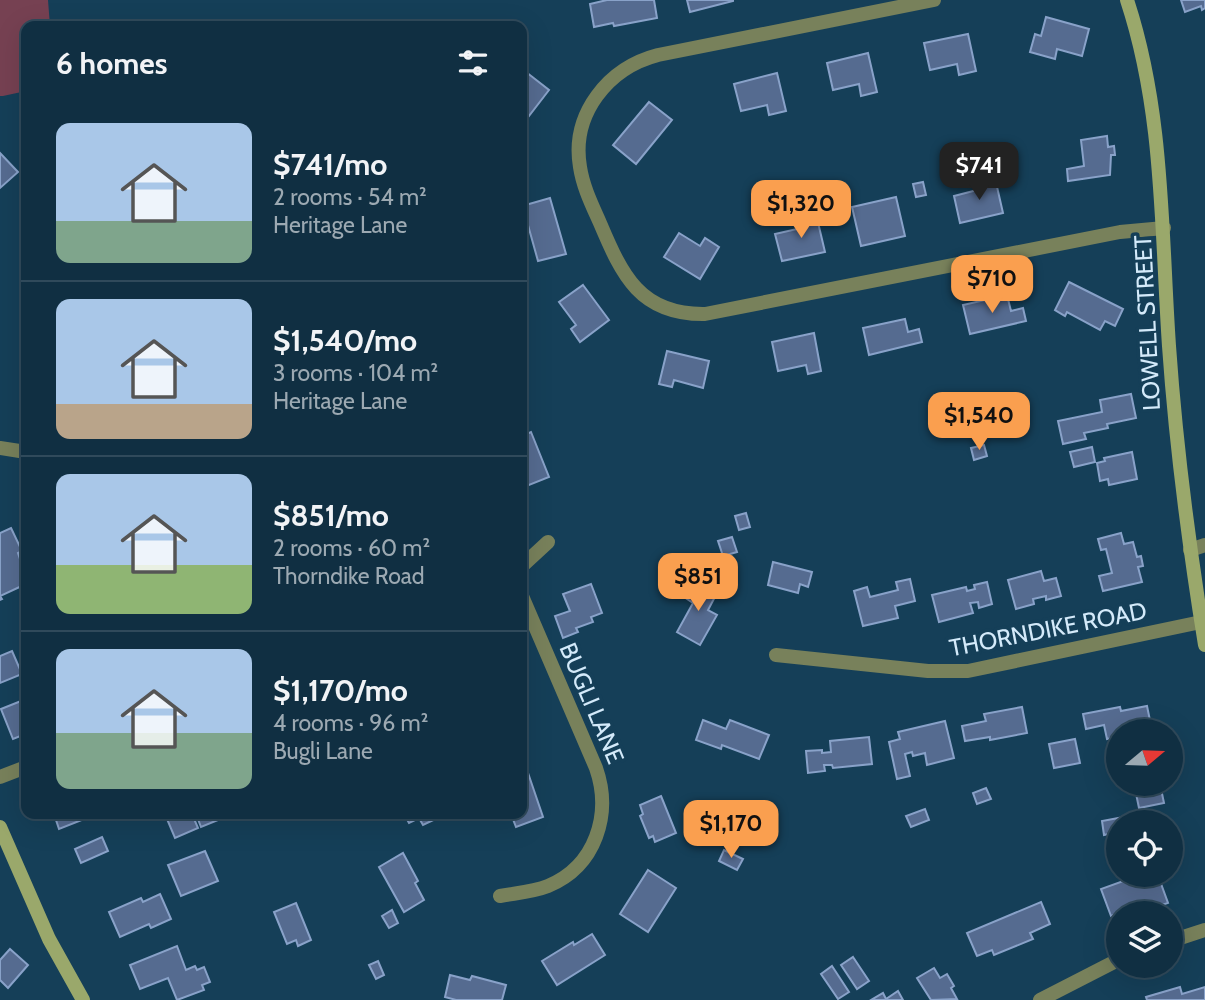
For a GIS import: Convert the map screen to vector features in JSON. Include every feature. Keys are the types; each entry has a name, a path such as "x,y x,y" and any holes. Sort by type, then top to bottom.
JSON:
{"main road":[{"name":"LOWELL STREET","path":"1127,0 1151,93 1164,228 1178,456 1205,645"},
{"path":"0,827 48,939 83,1000"}],"street":[{"path":"934,0 658,55 627,67 610,80 596,96 586,116 580,137 579,159 586,190 615,259 631,285 665,308 684,313 705,314 1116,233 1164,228"},
{"path":"0,448 21,451"},
{"path":"527,561 548,542"},
{"path":"1190,550 1205,545"},
{"name":"BUGLI LANE","path":"500,896 548,886 577,867 597,837 603,803 596,768 527,608"},
{"name":"THORNDIKE ROAD","path":"776,655 928,671 968,671 1201,622"},
{"path":"0,777 21,769"},
{"path":"1183,937 1205,930"},
{"path":"1040,1000 1106,966"}],"shaded area":[{"path":"0,0 48,0 50,21 21,21 21,92 0,96"}],"building":[{"path":"607,0 654,0 657,18 594,27 590,4"},
{"path":"687,0 733,0 733,1 690,12"},
{"path":"1181,0 1205,0 1205,8 1202,10 1201,6 1185,12"},
{"path":"1046,17 1089,29 1082,56 1057,49 1055,59 1030,52 1035,34 1041,36"},
{"path":"968,34 976,71 959,75 957,64 930,70 924,43"},
{"path":"868,53 877,92 861,96 859,84 833,90 827,63"},
{"path":"527,73 549,90 527,119"},
{"path":"777,73 786,111 769,115 767,105 741,111 734,84"},
{"path":"649,102 672,120 636,164 613,145"},
{"path":"1107,136 1108,147 1114,146 1115,155 1111,155 1110,175 1068,181 1067,169 1084,166 1081,140"},
{"path":"0,153 18,172 0,188"},
{"path":"995,178 1003,213 960,223 954,196 981,189 979,181"},
{"path":"923,182 926,195 916,197 913,184"},
{"path":"896,197 905,236 861,246 852,207"},
{"path":"550,198 566,254 538,261 527,222 527,205"},
{"path":"816,214 825,252 782,261 775,234 797,229 795,219"},
{"path":"679,233 700,246 705,238 719,247 700,279 664,257"},
{"path":"1069,282 1123,309 1115,326 1105,321 1100,330 1067,312 1065,316 1055,310"},
{"path":"583,285 609,320 580,342 571,329 576,325 559,302"},
{"path":"1007,295 1011,311 1023,308 1026,321 970,334 963,305"},
{"path":"905,319 908,332 919,329 922,342 869,355 863,328"},
{"path":"814,333 821,371 808,374 806,365 778,371 772,342"},
{"path":"667,351 709,361 703,388 674,380 672,387 659,384"},
{"path":"1131,394 1136,418 1107,424 1108,428 1084,433 1086,439 1063,444 1058,421 1102,412 1100,400"},
{"path":"531,432 549,477 527,486 527,434"},
{"path":"984,445 987,456 974,460 971,448"},
{"path":"1092,447 1095,462 1074,467 1070,452"},
{"path":"1132,452 1137,479 1109,485 1108,479 1100,481 1097,463 1105,461 1104,458"},
{"path":"746,513 750,527 739,530 735,516"},
{"path":"11,528 21,549 18,553 21,562 21,586 0,596 0,533"},
{"path":"1121,533 1124,544 1133,542 1137,557 1141,556 1143,566 1138,567 1142,582 1103,591 1099,576 1112,573 1106,549 1101,550 1098,539"},
{"path":"732,537 737,552 723,556 718,541"},
{"path":"773,562 812,572 808,587 800,584 798,593 768,585"},
{"path":"1041,571 1044,581 1056,578 1061,596 1046,600 1046,596 1033,599 1034,604 1016,609 1008,580"},
{"path":"694,579 717,593 708,610 717,615 700,645 677,632 693,603 684,597"},
{"path":"910,579 915,601 895,606 898,618 863,626 854,591 867,587 870,597 898,590 896,582"},
{"path":"987,582 992,604 979,608 978,602 970,603 973,613 939,622 932,595 966,587 967,591 975,589 974,585"},
{"path":"591,584 602,613 591,617 593,622 576,628 578,632 563,638 555,616 570,611 563,594"},
{"path":"12,651 21,674 0,683 0,656"},
{"path":"21,701 21,736 13,739 1,709"},
{"path":"1147,706 1150,719 1106,719 1106,734 1104,725 1086,729 1083,714 1120,707 1121,711"},
{"path":"1022,707 1027,733 990,740 990,737 965,741 962,726 986,721 984,714"},
{"path":"703,720 726,729 730,720 769,735 759,759 722,745 721,749 696,740"},
{"path":"945,721 954,758 927,765 925,753 913,756 912,752 905,754 910,776 897,779 889,742 900,739 898,732"},
{"path":"869,737 872,764 833,768 832,765 824,765 825,771 808,773 806,751 831,752 830,741"},
{"path":"1075,739 1080,763 1054,768 1049,744"},
{"path":"527,770 543,817 516,827 513,819 527,819"},
{"path":"986,788 991,799 977,804 973,793"},
{"path":"661,796 676,833 655,842 653,836 649,838 640,816 643,814 640,805"},
{"path":"1136,796 1163,796 1164,803 1139,808"},
{"path":"925,809 929,820 911,827 906,816"},
{"path":"56,819 84,819 59,829"},
{"path":"167,819 194,819 198,828 175,838"},
{"path":"198,819 221,819 201,827"},
{"path":"420,819 436,819 423,825"},
{"path":"1106,820 1106,835 1104,835 1102,821"},
{"path":"102,837 108,851 81,863 75,849"},
{"path":"724,850 743,859 737,870 719,861"},
{"path":"205,851 218,881 181,896 168,865"},
{"path":"403,853 418,881 415,883 424,900 404,912 379,867"},
{"path":"648,870 676,888 648,932 620,914"},
{"path":"1162,887 1167,901 1106,902 1101,889"},
{"path":"160,894 171,919 151,928 149,924 120,937 109,912 141,898 143,902"},
{"path":"1041,902 1050,924 1030,933 1033,939 994,955 992,950 977,956 967,933"},
{"path":"296,903 311,940 298,946 296,940 287,944 274,912"},
{"path":"392,910 398,923 389,928 382,916"},
{"path":"592,934 605,955 557,985 542,961"},
{"path":"177,946 186,970 195,966 197,970 204,967 210,982 202,985 204,990 177,1000 168,978 140,989 130,965"},
{"path":"10,949 28,965 8,988 0,980 0,960"},
{"path":"853,957 869,981 857,989 841,965"},
{"path":"378,961 384,975 376,979 369,965"},
{"path":"832,966 849,992 838,999 821,974"},
{"path":"934,968 940,978 947,974 957,999 931,1000 917,978"},
{"path":"450,975 470,980 472,976 506,985 502,1000 456,1000 445,997"},
{"path":"1180,987 1182,994 1205,987 1205,1000 1147,1000 1146,997"},
{"path":"898,991 903,1000 871,1000 883,993 886,999"}]}
